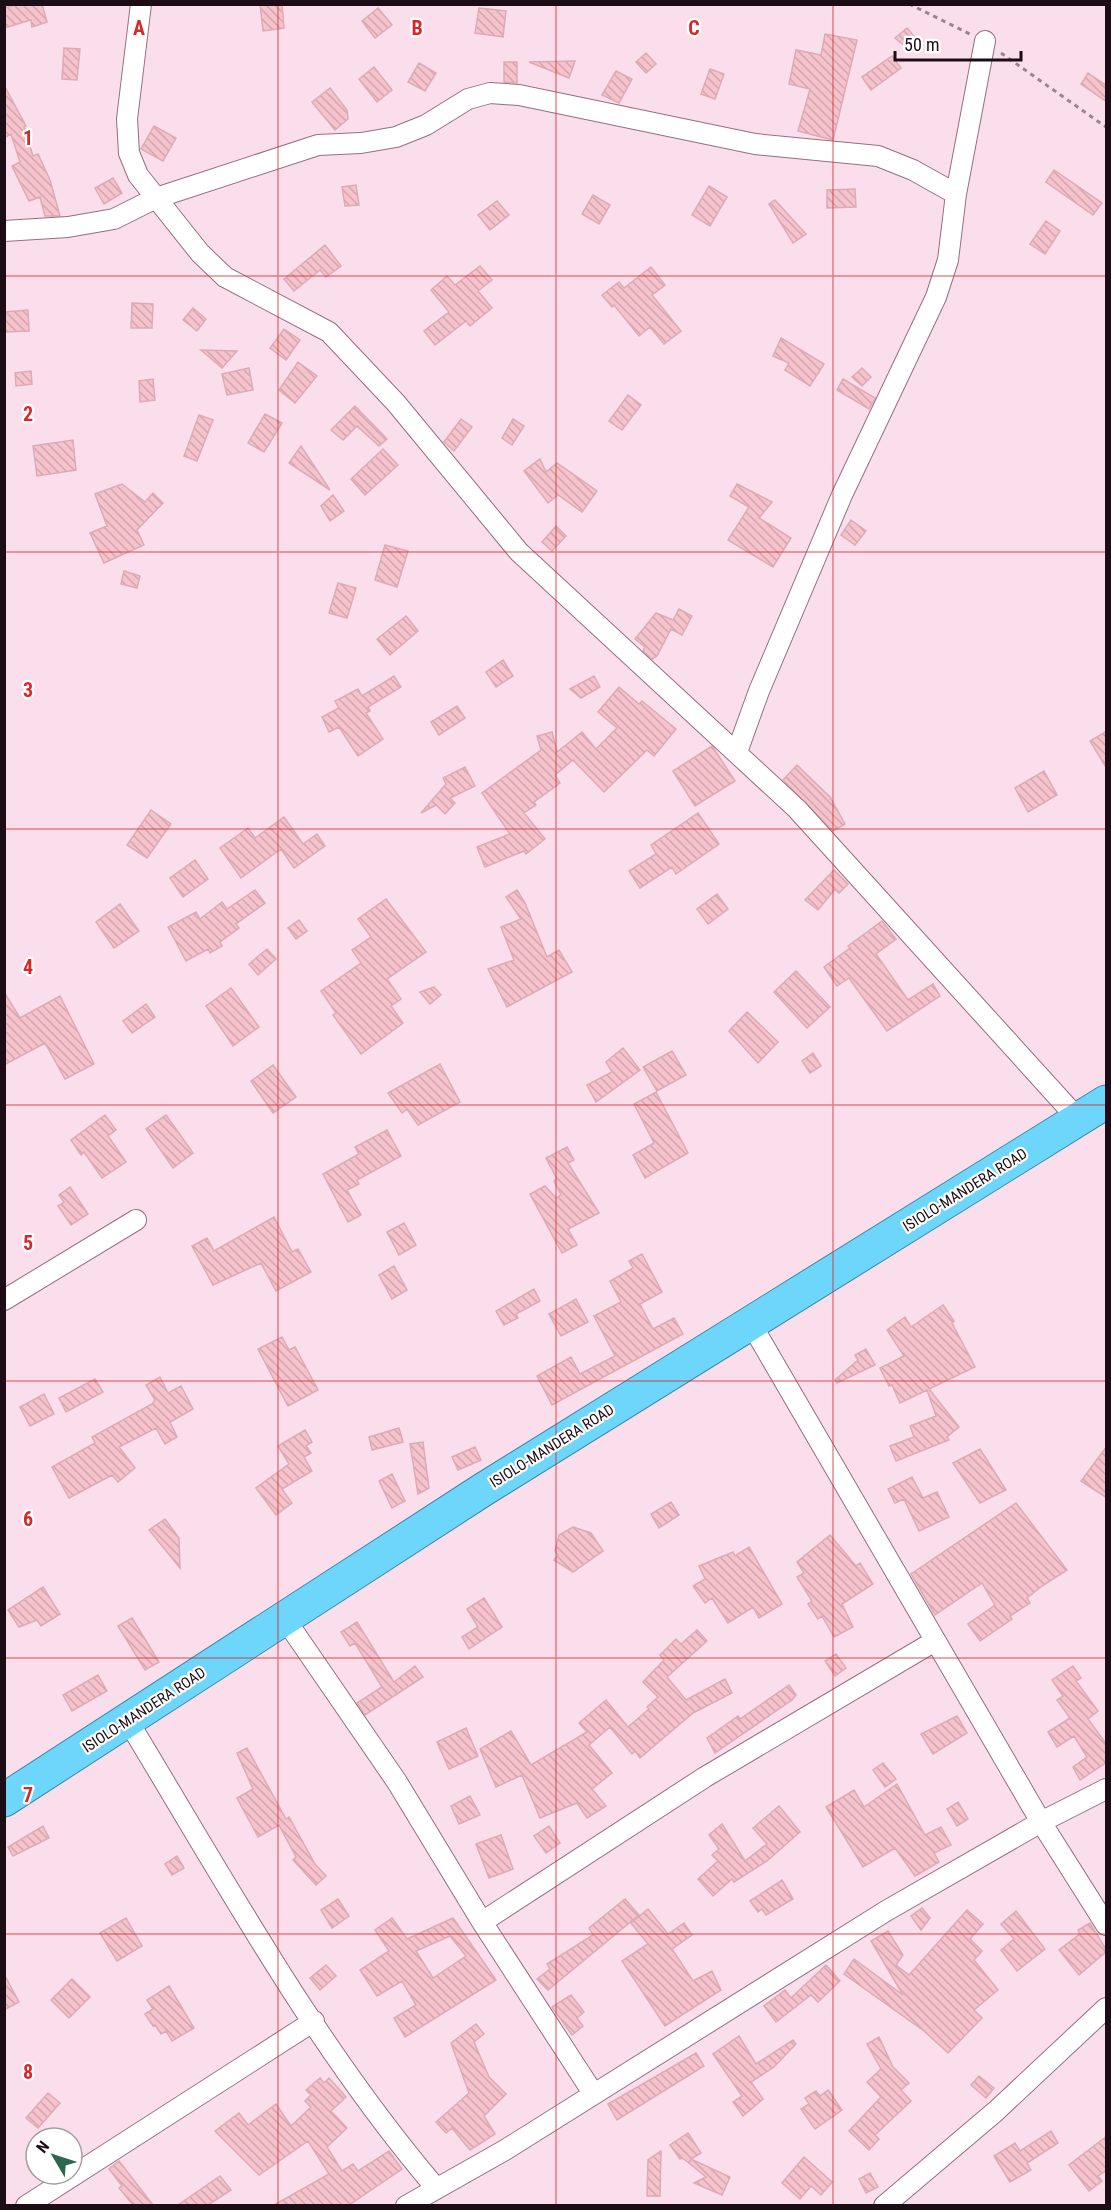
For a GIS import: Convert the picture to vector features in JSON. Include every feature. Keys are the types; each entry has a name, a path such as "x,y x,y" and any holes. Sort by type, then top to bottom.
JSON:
{"highway":[{"name":"ISIOLO-MANDERA ROAD","path":"4,1800 484,1489 1107,1102"}],"street":[{"path":"141,4 127,119 129,153 138,175 200,253 225,277 329,332 396,403 519,552 796,809 1078,1120"},
{"path":"737,752 759,691 842,495 936,297 948,260 956,194 985,41"},
{"path":"4,231 68,227 114,219 156,198 318,145 361,143 396,137 426,125 468,99 490,93 519,95 755,144 878,156 913,170 956,194"},
{"path":"4,1300 136,1220"},
{"path":"750,1323 1041,1822 1107,1925"},
{"path":"285,1619 402,1790 482,1922 593,2093"},
{"path":"482,1922 705,1777 934,1641"},
{"path":"128,1721 314,2021 403,2150 436,2188"},
{"path":"406,2205 505,2150 886,1911 1041,1822 1107,1789"},
{"path":"884,2205 996,2111 1107,2008"},
{"path":"26,2205 314,2021"}],"path":[{"path":"909,4 985,41 1107,127"}],"building":[{"path":"18,4 42,4 47,22 32,27 31,20 4,28 4,8"},
{"path":"260,4 282,4 284,28 263,31"},
{"path":"378,8 392,25 375,38 362,21"},
{"path":"479,8 506,11 503,37 475,33"},
{"path":"907,28 920,43 911,51 895,38"},
{"path":"825,34 857,40 833,140 798,131 810,89 789,84 796,50 821,55"},
{"path":"64,48 80,49 77,80 62,79"},
{"path":"646,53 656,64 646,73 636,62"},
{"path":"892,56 901,68 871,90 862,77"},
{"path":"575,61 569,78 529,62"},
{"path":"504,62 517,62 517,83 504,82"},
{"path":"419,63 436,73 425,91 408,82"},
{"path":"374,67 392,90 377,102 359,79"},
{"path":"710,69 724,74 715,99 701,94"},
{"path":"616,71 632,79 619,103 602,95"},
{"path":"1088,73 1107,86 1107,102 1081,84"},
{"path":"4,85 26,126 24,127 33,156 38,154 50,180 60,216 45,216 40,197 29,201 12,166 20,162 11,134 4,138"},
{"path":"330,88 347,110 348,119 335,130 312,102"},
{"path":"154,126 176,138 163,161 141,149"},
{"path":"1054,170 1102,203 1093,215 1046,182"},
{"path":"113,178 122,193 104,204 95,188"},
{"path":"356,185 359,205 345,206 342,187"},
{"path":"709,186 727,197 710,226 692,215"},
{"path":"855,189 856,207 827,208 827,190"},
{"path":"593,195 610,205 599,224 582,214"},
{"path":"775,200 806,234 793,243 769,204"},
{"path":"497,201 509,215 490,230 478,215"},
{"path":"1046,221 1060,231 1045,254 1030,244"},
{"path":"325,245 341,266 326,277 320,270 294,291 284,279"},
{"path":"480,266 492,280 478,291 492,308 470,326 466,321 435,345 424,331 449,312 431,290 447,276 455,285"},
{"path":"651,267 665,285 652,295 681,331 664,344 650,327 639,336 614,305 612,307 602,295 619,282 624,288"},
{"path":"132,303 153,304 152,328 131,328"},
{"path":"193,308 206,319 197,331 183,320"},
{"path":"28,310 29,331 4,332 4,312"},
{"path":"284,329 300,340 286,360 270,348"},
{"path":"781,338 824,364 810,386 785,370 789,363 773,356"},
{"path":"201,350 237,351 222,368"},
{"path":"298,362 317,376 295,403 279,390"},
{"path":"249,368 253,390 227,395 222,374"},
{"path":"862,368 871,377 862,386 852,377"},
{"path":"31,371 32,384 16,386 15,373"},
{"path":"153,379 155,400 140,402 139,381"},
{"path":"843,379 875,398 869,409 837,390"},
{"path":"628,395 641,405 622,430 609,421"},
{"path":"355,406 387,439 379,446 357,426 343,440 331,430"},
{"path":"265,414 282,423 264,452 248,443"},
{"path":"199,415 213,420 197,461 184,456"},
{"path":"461,419 472,427 454,451 444,442"},
{"path":"513,419 524,426 512,445 502,438"},
{"path":"73,440 76,470 37,476 33,446"},
{"path":"301,446 330,490 289,463"},
{"path":"383,449 398,465 365,495 351,479"},
{"path":"540,459 546,472 557,463 597,491 582,512 558,495 548,503 524,471"},
{"path":"122,484 145,502 153,493 163,503 137,530 144,545 104,563 90,533 107,526 95,494"},
{"path":"737,484 772,502 759,518 791,538 773,567 728,540 749,507 730,496"},
{"path":"333,495 344,511 330,521 321,506"},
{"path":"851,520 866,531 855,545 841,535"},
{"path":"556,526 566,536 552,551 542,542"},
{"path":"385,545 408,551 397,587 375,580"},
{"path":"124,571 140,576 137,588 121,584"},
{"path":"338,583 356,588 347,618 329,613"},
{"path":"679,609 692,616 682,635 671,629 657,656 652,659 643,651 645,647 635,639 656,613 673,620"},
{"path":"406,616 418,631 390,655 377,639"},
{"path":"503,660 513,676 496,687 486,672"},
{"path":"394,676 401,687 368,707 370,711 366,713 383,739 358,756 339,727 329,732 322,717 339,708 335,701 358,689 362,696"},
{"path":"594,676 600,687 581,698 570,689"},
{"path":"619,687 639,704 642,701 676,729 654,756 647,750 604,792 573,760 555,775 560,783 534,802 536,805 524,813 545,839 526,854 524,851 485,867 477,847 510,834 482,793 541,750 537,736 552,732 557,752 582,732 596,749 617,728 598,712"},
{"path":"457,706 465,718 439,735 431,722"},
{"path":"1107,731 1107,769 1090,741"},
{"path":"712,746 735,781 695,806 673,771"},
{"path":"797,765 830,797 845,824 833,831 783,780"},
{"path":"465,767 475,786 450,798 455,803 445,814 436,805 421,813 446,784 443,778"},
{"path":"1044,771 1057,795 1028,812 1015,788"},
{"path":"151,810 171,824 147,858 127,845"},
{"path":"698,813 719,844 676,874 672,867 640,888 629,871 656,854 651,845"},
{"path":"284,817 303,844 317,834 325,846 294,868 281,849 241,878 220,848 248,828 255,838"},
{"path":"195,860 208,879 183,897 170,878"},
{"path":"834,870 848,884 839,893 835,889 818,910 805,900"},
{"path":"255,890 265,903 236,924 239,928 220,942 222,946 210,953 208,949 186,961 168,927 196,912 200,919 222,902 227,909"},
{"path":"517,890 525,903 547,957 559,950 572,972 507,1007 488,969 514,960 501,927 521,919 506,897"},
{"path":"717,894 728,909 708,924 697,909"},
{"path":"386,899 426,952 387,979 401,999 391,1006 403,1023 361,1054 333,1015 336,1013 321,991 361,963 352,950 371,937 358,919"},
{"path":"120,904 139,931 114,948 96,922"},
{"path":"299,920 307,931 296,939 288,928"},
{"path":"882,921 896,939 876,954 908,1000 933,984 940,996 887,1031 849,978 837,986 824,967"},
{"path":"267,949 276,959 258,975 249,964"},
{"path":"796,971 830,1007 807,1028 774,992"},
{"path":"434,987 441,995 430,1004 420,992"},
{"path":"231,988 259,1027 233,1046 206,1006"},
{"path":"4,992 20,1018 60,996 94,1064 65,1079 45,1043 4,1065"},
{"path":"146,1004 155,1017 132,1033 123,1021"},
{"path":"747,1012 778,1042 758,1063 729,1031"},
{"path":"623,1048 640,1070 596,1102 587,1085 612,1072 606,1062"},
{"path":"672,1051 686,1075 657,1091 643,1067"},
{"path":"813,1053 821,1066 810,1073 802,1061"},
{"path":"440,1064 460,1102 418,1125 407,1109 402,1113 388,1093"},
{"path":"273,1065 296,1097 273,1113 251,1081"},
{"path":"656,1092 688,1153 645,1178 633,1155 654,1143 634,1104"},
{"path":"105,1115 116,1130 108,1136 126,1162 102,1178 84,1152 81,1155 71,1140"},
{"path":"166,1115 193,1153 173,1168 146,1129"},
{"path":"387,1130 401,1156 357,1180 359,1184 347,1190 361,1215 348,1222 323,1174 359,1154 355,1147"},
{"path":"567,1147 574,1160 568,1163 599,1213 568,1229 577,1245 562,1253 530,1194 545,1186 556,1198 561,1195 554,1181 557,1179 546,1158"},
{"path":"70,1187 88,1214 71,1225 58,1206 64,1202 59,1195"},
{"path":"274,1217 292,1252 298,1249 311,1272 276,1291 261,1263 213,1285 192,1246 207,1238 214,1251"},
{"path":"404,1223 416,1245 399,1255 387,1232"},
{"path":"642,1254 662,1292 640,1304 653,1329 674,1318 683,1334 552,1405 537,1376 571,1357 580,1374 615,1356 594,1316 621,1302 610,1281 633,1268 629,1261"},
{"path":"394,1266 407,1290 392,1299 379,1275"},
{"path":"534,1289 540,1301 516,1314 518,1318 504,1325 496,1311"},
{"path":"576,1299 588,1322 561,1336 549,1314"},
{"path":"943,1305 954,1321 952,1323 975,1367 929,1389 959,1427 947,1437 949,1440 896,1461 890,1446 914,1437 910,1426 936,1416 927,1390 900,1403 892,1385 889,1386 880,1368 904,1356 887,1330 905,1317 911,1327"},
{"path":"282,1337 289,1350 295,1347 318,1390 288,1406 258,1349"},
{"path":"866,1349 875,1365 837,1383 835,1380 858,1360 855,1355"},
{"path":"160,1377 168,1393 181,1386 193,1409 170,1422 177,1437 165,1444 156,1428 119,1447 135,1468 118,1482 112,1475 69,1498 52,1467 95,1443 92,1437 152,1404 155,1400 146,1385"},
{"path":"95,1379 103,1392 66,1412 59,1398"},
{"path":"44,1394 54,1414 30,1426 20,1407"},
{"path":"399,1428 403,1442 372,1450 369,1437"},
{"path":"305,1430 312,1442 306,1446 311,1453 304,1457 312,1471 282,1489 292,1503 276,1515 256,1488 289,1464 278,1446"},
{"path":"423,1442 429,1488 418,1494 410,1444"},
{"path":"1107,1446 1107,1498 1081,1481"},
{"path":"475,1447 481,1460 458,1470 452,1457"},
{"path":"980,1449 1006,1490 980,1503 953,1463"},
{"path":"392,1474 405,1501 392,1508 379,1481"},
{"path":"912,1477 923,1498 937,1492 949,1517 919,1531 904,1499 895,1503 888,1489"},
{"path":"671,1502 679,1515 659,1528 651,1514"},
{"path":"1016,1503 1067,1570 1027,1598 1030,1603 1010,1616 1012,1619 980,1641 968,1624 995,1605 982,1583 935,1615 911,1574"},
{"path":"165,1519 179,1538 180,1568 149,1530"},
{"path":"573,1527 591,1533 603,1551 573,1572 554,1560 558,1555 555,1551 559,1535"},
{"path":"830,1535 856,1566 860,1563 873,1584 842,1604 853,1627 834,1637 822,1616 818,1619 808,1604 812,1601 797,1577 804,1573 797,1562"},
{"path":"749,1547 782,1604 759,1618 753,1607 728,1623 712,1598 705,1603 693,1586 705,1579 699,1566 733,1552 735,1556"},
{"path":"43,1587 60,1614 41,1626 37,1620 19,1627 8,1610"},
{"path":"484,1598 502,1627 469,1649 462,1637 478,1627 467,1609"},
{"path":"132,1618 159,1662 145,1670 118,1626"},
{"path":"357,1622 394,1682 415,1666 423,1677 365,1715 357,1703 382,1687 355,1643 350,1646 341,1632"},
{"path":"697,1630 707,1641 667,1677 686,1700 725,1679 732,1693 693,1713 640,1758 635,1751 632,1754 610,1727 589,1745 612,1773 592,1789 606,1806 587,1818 577,1803 540,1818 522,1775 496,1787 480,1749 511,1731 531,1765 587,1732 579,1723 606,1700 628,1727 649,1709 647,1707 658,1697 643,1682 664,1660 660,1655 676,1639 681,1644"},
{"path":"836,1654 846,1668 835,1676 825,1661"},
{"path":"1073,1666 1081,1678 1076,1681 1098,1711 1088,1719 1107,1745 1107,1762 1080,1780 1073,1767 1087,1757 1074,1736 1057,1747 1048,1732 1070,1718 1057,1700 1063,1696 1052,1680"},
{"path":"98,1675 107,1691 72,1711 63,1695"},
{"path":"789,1685 796,1695 792,1700 715,1753 707,1738 738,1716 740,1719"},
{"path":"957,1716 967,1733 933,1754 921,1734"},
{"path":"466,1728 478,1756 449,1769 437,1742"},
{"path":"247,1748 286,1819 289,1817 315,1864 326,1876 316,1885 293,1860 296,1857 279,1825 258,1837 237,1798 253,1789 237,1753"},
{"path":"883,1763 896,1779 885,1787 873,1770"},
{"path":"897,1784 925,1835 941,1827 951,1845 934,1853 939,1862 915,1876 895,1848 863,1867 826,1807 854,1790 864,1807"},
{"path":"470,1796 480,1815 459,1824 451,1806"},
{"path":"958,1802 968,1819 957,1826 947,1809"},
{"path":"779,1806 800,1832 767,1861 734,1882 732,1879 713,1896 698,1879 718,1861 712,1855 719,1849 709,1835 722,1824 745,1861 767,1844 753,1828"},
{"path":"43,1826 49,1838 13,1856 8,1847"},
{"path":"549,1826 560,1843 546,1853 534,1836"},
{"path":"501,1835 513,1869 489,1878 476,1844"},
{"path":"177,1856 184,1868 172,1875 165,1864"},
{"path":"782,1880 793,1899 766,1915 762,1909 758,1912 750,1901"},
{"path":"338,1899 349,1916 332,1928 321,1910"},
{"path":"625,1899 639,1915 548,1990 537,1979 550,1969 547,1964 593,1935 589,1928"},
{"path":"922,1908 930,1918 921,1930 911,1916"},
{"path":"648,1909 668,1934 684,1923 692,1935 672,1949 693,1981 712,1971 721,1990 665,2026 622,1961 648,1944 631,1923"},
{"path":"967,1910 983,1924 970,1939 982,1951 974,1960 998,1990 974,2010 982,2018 948,2053 924,2031 844,1974 854,1959 903,1995 871,1941 888,1931 903,1955 896,1965 909,1975"},
{"path":"1016,1911 1045,1949 1017,1971 1001,1950 1014,1939 1001,1924"},
{"path":"126,1918 142,1946 117,1961 100,1933"},
{"path":"392,1918 407,1939 453,1918 496,1980 405,2037 394,2018 416,2005 402,1981 377,1996 360,1970 389,1951 375,1930","holes":["450,1936 466,1956 433,1978 416,1951"]},
{"path":"1090,1923 1107,1951 1079,1975 1059,1950 1080,1934 1078,1930"},
{"path":"326,1965 336,1976 320,1990 310,1978"},
{"path":"826,1965 840,1981 818,2002 811,1995 776,2022 764,2006 785,1990 791,1998"},
{"path":"4,1974 19,2002 4,2010"},
{"path":"72,1979 90,1997 69,2018 51,2000"},
{"path":"169,1986 194,2028 172,2041 166,2031 161,2034 155,2025 153,2026 145,2014 153,2009 147,2000"},
{"path":"571,1995 584,2012 577,2018 583,2026 572,2035 552,2007"},
{"path":"476,2024 484,2034 474,2042 489,2077 506,2094 484,2116 495,2134 470,2150 452,2128 446,2133 436,2122 469,2093 451,2043"},
{"path":"739,2036 756,2064 793,2040 796,2044 774,2067 751,2082 763,2099 743,2116 733,2102 742,2096 713,2054"},
{"path":"879,2037 893,2067 909,2083 901,2090 911,2101 875,2135 879,2139 869,2150 849,2131 881,2097 867,2082 881,2069 867,2044"},
{"path":"696,2053 704,2066 617,2120 608,2104"},
{"path":"979,2076 994,2088 986,2098 971,2085"},
{"path":"320,2078 324,2083 329,2078 346,2097 331,2111 347,2128 327,2147 342,2171 353,2164 358,2171 389,2151 402,2169 349,2205 274,2205 329,2174 308,2141 259,2175 215,2131 239,2113 248,2125 276,2104 291,2126 311,2107 305,2101 311,2095 306,2090"},
{"path":"828,2090 842,2110 815,2129 801,2109 809,2104 805,2098 816,2091 820,2096"},
{"path":"48,2093 60,2103 40,2126 36,2126 26,2118"},
{"path":"1051,2131 1058,2143 1027,2163 1031,2170 1010,2182 994,2156 1015,2143 1020,2151"},
{"path":"688,2133 701,2153 691,2159 730,2177 722,2195 694,2183 706,2177 689,2163 691,2160 688,2162 680,2159 670,2145"},
{"path":"1107,2136 1107,2170 1098,2176 1102,2181 1089,2191 1069,2165"},
{"path":"661,2151 660,2196 647,2196 648,2160"},
{"path":"804,2157 832,2182 821,2195 811,2186 800,2199 782,2183"},
{"path":"119,2161 153,2205 133,2205 119,2188 122,2186 109,2169"},
{"path":"870,2173 878,2187 866,2193 859,2179"},
{"path":"220,2176 231,2190 208,2205 178,2205"}]}
